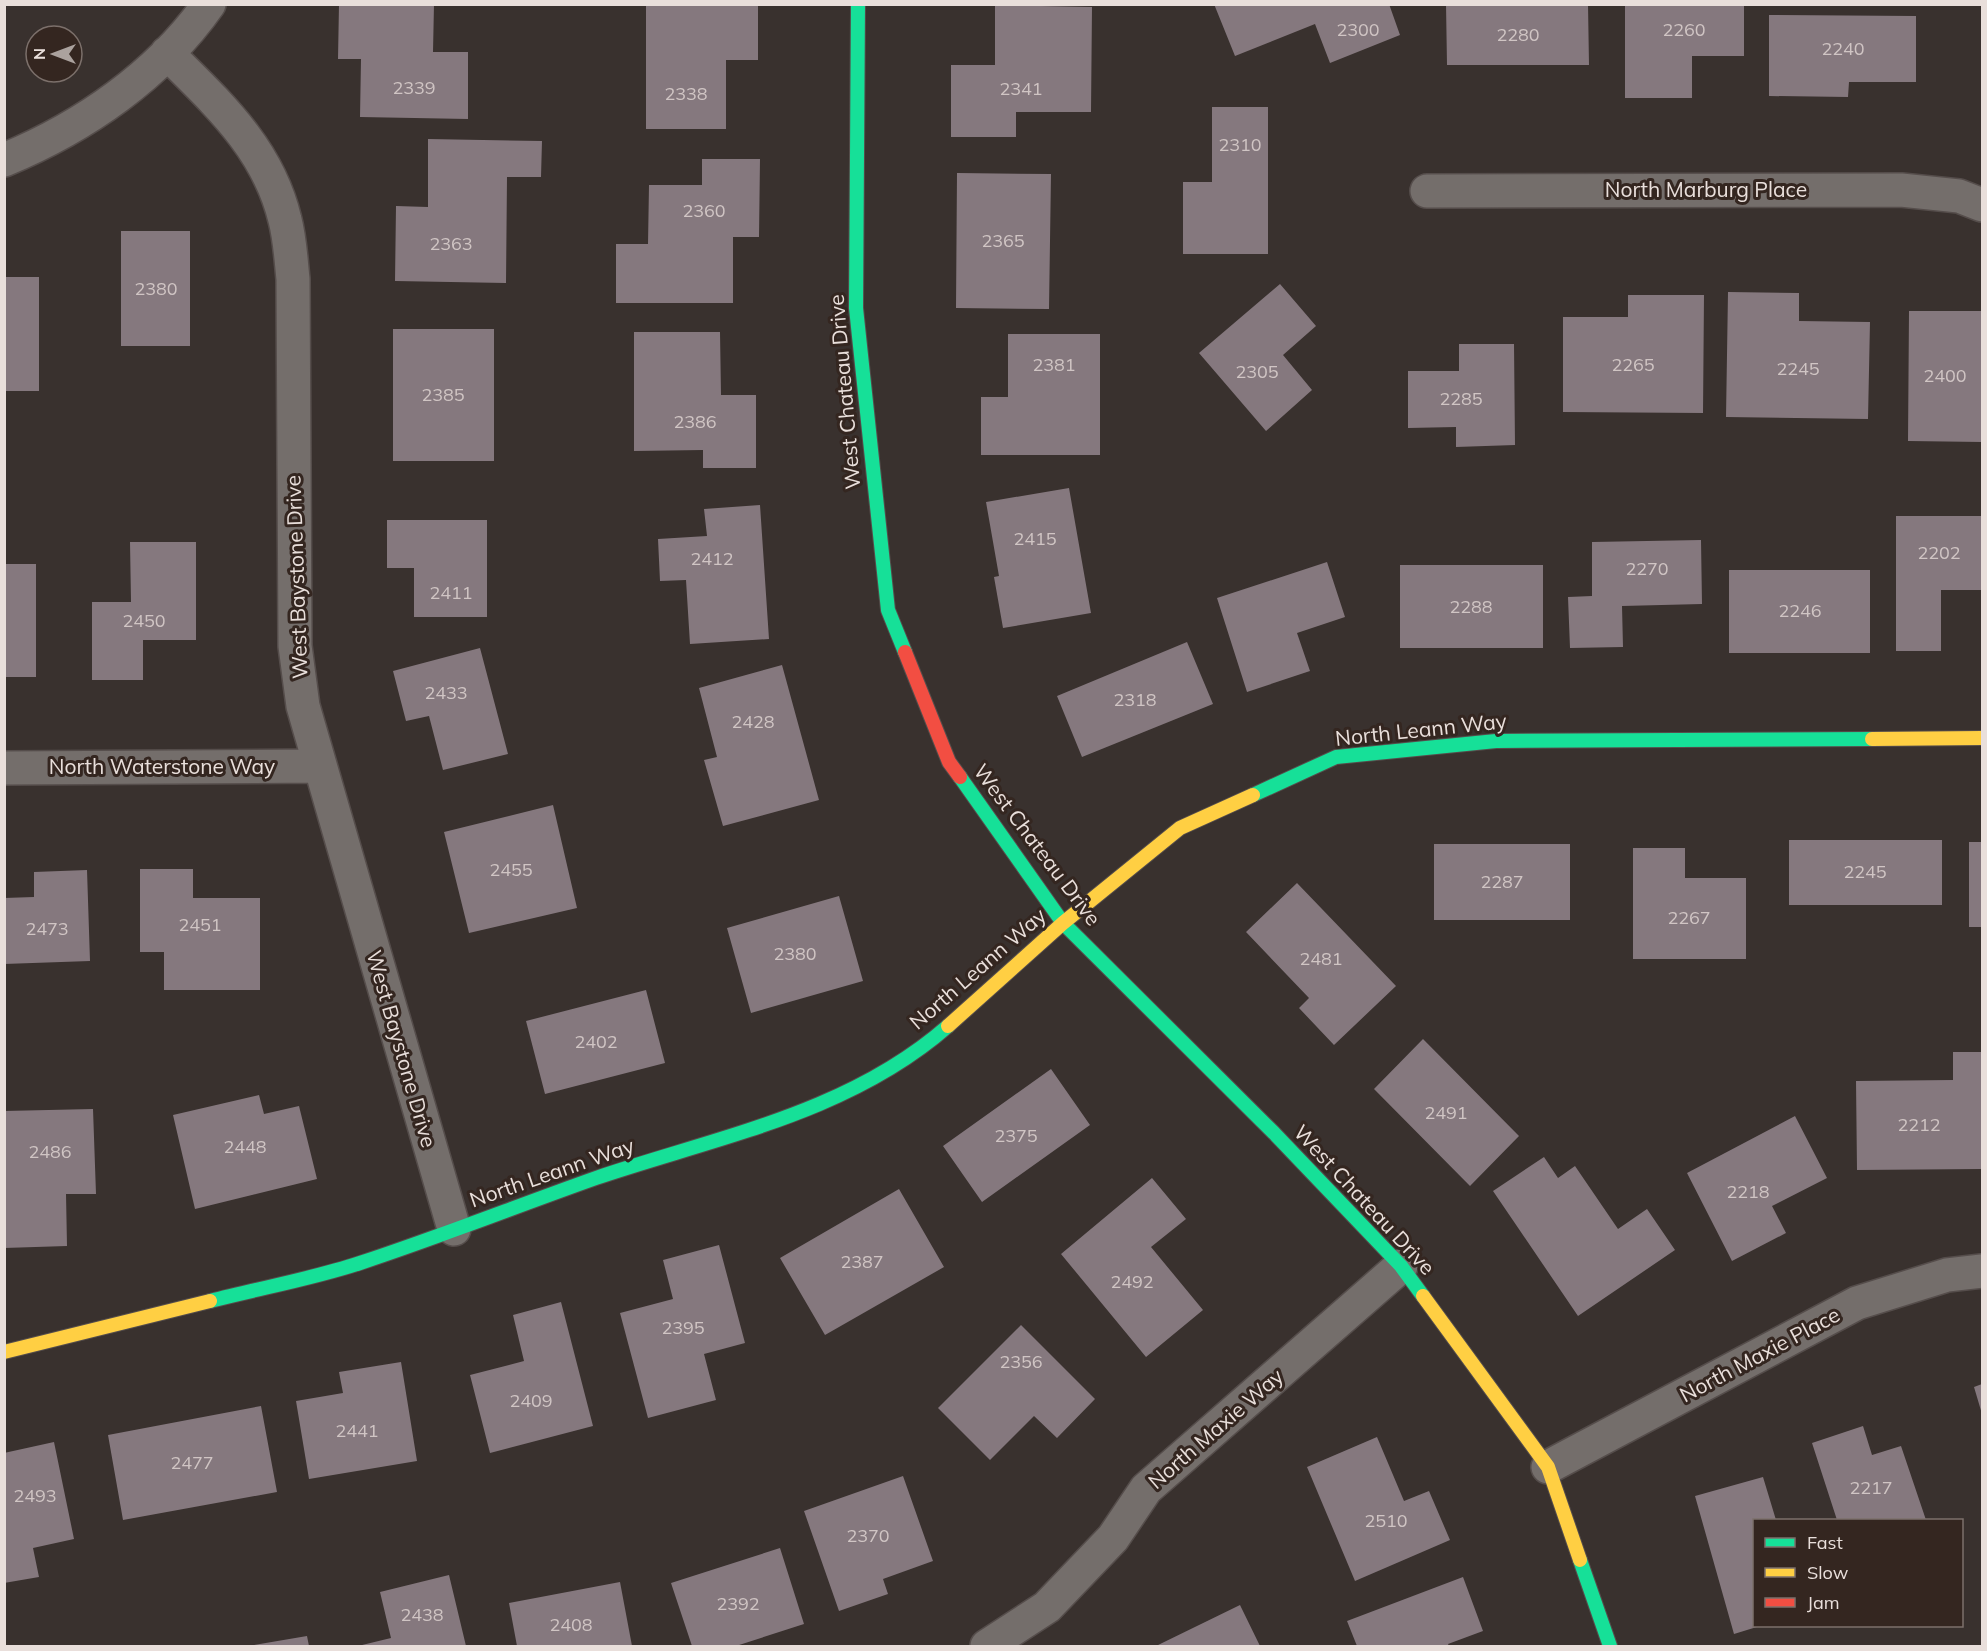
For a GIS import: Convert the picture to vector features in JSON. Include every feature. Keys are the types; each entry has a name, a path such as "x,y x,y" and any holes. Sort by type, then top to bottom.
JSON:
{"street":[{"path":"4,160 35,147 82,121 127,89 167,53 209,4"},
{"name":"West Chateau Drive","path":"858,4 856,308 888,610 949,762 1063,923 1266,1125 1401,1266 1548,1467 1610,1647"},
{"name":"West Baystone Drive","path":"167,53 236,122 266,169 285,220 293,279 295,646 303,706 454,1229"},
{"name":"North Marburg Place","path":"1427,191 1901,190 1959,196 1983,205"},
{"name":"North Leann Way","path":"4,1352 306,1279 358,1264 597,1178 791,1116 842,1095 890,1069 935,1037 1063,923 1180,828 1336,757 1496,741 1983,738"},
{"name":"North Waterstone Way","path":"4,768 319,766"},
{"name":"North Maxie Way","path":"987,1647 1047,1607 1113,1538 1146,1489 1401,1266"},
{"name":"North Maxie Place","path":"1548,1467 1857,1304 1947,1275 1983,1271"}],"building":[{"path":"339,4 434,4 433,52 468,52 468,119 360,117 361,59 338,59"},
{"path":"646,4 758,4 758,60 726,60 726,129 646,129"},
{"path":"1214,4 1389,4 1400,35 1330,63 1315,24 1235,56"},
{"path":"1446,4 1588,4 1589,65 1447,65"},
{"path":"1625,4 1744,4 1744,56 1692,56 1692,98 1625,98"},
{"path":"995,5 1092,7 1091,112 1016,112 1016,137 951,137 951,65 995,65"},
{"path":"1769,15 1916,16 1916,82 1849,82 1848,97 1769,96"},
{"path":"1212,107 1268,107 1268,254 1183,254 1183,182 1212,182"},
{"path":"428,139 542,141 541,177 507,177 506,283 395,281 396,206 428,207"},
{"path":"702,159 760,159 759,237 733,237 733,303 616,303 616,244 648,244 649,185 702,185"},
{"path":"957,173 1051,174 1049,309 956,308"},
{"path":"121,231 190,231 190,346 121,346"},
{"path":"4,277 39,277 39,391 4,391"},
{"path":"1280,284 1316,326 1283,355 1312,390 1266,431 1199,353"},
{"path":"1728,292 1799,293 1799,321 1870,322 1868,419 1726,417"},
{"path":"1628,295 1704,295 1703,413 1563,412 1563,317 1628,317"},
{"path":"1909,311 1982,311 1982,442 1908,441"},
{"path":"393,329 494,329 494,461 393,461"},
{"path":"634,332 720,332 721,395 756,395 756,468 703,468 703,450 634,451"},
{"path":"1008,334 1100,334 1100,455 981,455 981,397 1008,397"},
{"path":"1459,344 1514,344 1515,445 1456,447 1456,427 1408,428 1408,371 1459,371"},
{"path":"1069,488 1091,613 1003,628 994,577 999,576 986,502"},
{"path":"760,505 769,639 690,644 686,580 660,581 658,539 707,536 704,509"},
{"path":"1896,516 1982,516 1982,590 1941,590 1941,651 1896,651"},
{"path":"387,520 487,520 487,617 414,617 414,568 387,568"},
{"path":"1701,540 1702,604 1622,606 1623,647 1570,648 1568,597 1592,596 1592,542"},
{"path":"130,542 196,542 196,640 143,640 143,680 92,680 92,602 131,602"},
{"path":"1327,562 1345,617 1297,633 1310,671 1247,692 1217,598"},
{"path":"4,564 36,564 36,677 4,677"},
{"path":"1400,565 1543,565 1543,648 1400,648"},
{"path":"1729,570 1870,570 1870,653 1729,653"},
{"path":"1187,642 1213,704 1082,757 1057,696"},
{"path":"480,648 508,754 443,770 429,716 406,721 393,671"},
{"path":"782,665 819,800 723,826 704,760 717,757 699,688"},
{"path":"553,805 577,908 469,933 444,832"},
{"path":"1789,840 1942,840 1942,905 1789,905"},
{"path":"1969,842 1982,842 1982,927 1969,927"},
{"path":"1434,844 1570,844 1570,920 1434,920"},
{"path":"1633,848 1685,848 1685,878 1746,878 1746,959 1633,959"},
{"path":"140,869 193,869 193,898 260,898 260,990 164,990 164,952 140,952"},
{"path":"87,870 90,961 4,964 4,898 34,897 34,872"},
{"path":"1297,883 1396,986 1334,1045 1299,1008 1309,998 1246,932"},
{"path":"839,896 863,981 751,1013 727,928"},
{"path":"646,990 665,1063 545,1094 526,1021"},
{"path":"1423,1039 1519,1136 1470,1186 1374,1089"},
{"path":"1953,1052 1982,1052 1982,1169 1857,1170 1856,1081 1953,1080"},
{"path":"1051,1069 1090,1125 982,1202 943,1146"},
{"path":"259,1095 264,1114 299,1106 317,1179 195,1209 173,1115"},
{"path":"93,1109 96,1194 66,1194 67,1246 4,1248 4,1111"},
{"path":"1795,1116 1827,1178 1772,1206 1786,1233 1732,1261 1687,1173"},
{"path":"1544,1157 1558,1178 1575,1166 1618,1229 1647,1209 1675,1250 1578,1316 1493,1191"},
{"path":"1152,1178 1186,1219 1151,1247 1203,1310 1146,1357 1061,1254"},
{"path":"899,1189 944,1267 825,1335 780,1258"},
{"path":"719,1245 745,1343 704,1354 716,1400 648,1418 620,1313 673,1299 663,1260"},
{"path":"561,1302 593,1426 490,1453 470,1375 524,1361 513,1315"},
{"path":"1021,1325 1095,1399 1057,1438 1034,1416 990,1460 938,1408"},
{"path":"401,1362 417,1461 309,1479 296,1401 343,1393 339,1372"},
{"path":"1982,1384 1982,1414 1974,1387"},
{"path":"261,1406 277,1492 123,1520 108,1435"},
{"path":"1863,1426 1872,1455 1901,1446 1926,1519 1837,1519 1812,1443"},
{"path":"1377,1437 1404,1501 1429,1491 1450,1540 1355,1581 1307,1467"},
{"path":"54,1442 74,1539 33,1548 39,1577 4,1583 4,1453"},
{"path":"903,1476 933,1561 883,1579 888,1594 839,1611 804,1511"},
{"path":"1763,1477 1776,1519 1753,1519 1753,1627 1757,1627 1734,1634 1695,1496"},
{"path":"780,1548 804,1624 736,1646 692,1646 671,1583"},
{"path":"449,1575 466,1646 358,1646 391,1638 380,1592"},
{"path":"1463,1577 1483,1631 1448,1644 1449,1646 1357,1646 1347,1621"},
{"path":"620,1582 632,1646 517,1646 509,1603"},
{"path":"1240,1605 1260,1646 1156,1646"},
{"path":"307,1636 309,1646 254,1646 254,1645"}],"traffic: fast":[{"path":"858,4 856,308 888,610 905,652"},
{"path":"1253,795 1336,757 1496,741 1872,739"},
{"path":"960,777 1063,923 1274,1133 1401,1266 1423,1296"},
{"path":"210,1301 342,1269 596,1178 780,1119 825,1102 868,1081 909,1056 948,1026"},
{"path":"1580,1560 1610,1646"}],"traffic: slow":[{"path":"1872,739 1982,738"},
{"path":"948,1026 1063,923 1180,828 1253,795"},
{"path":"1423,1296 1548,1467 1580,1560"},
{"path":"4,1352 210,1301"}],"traffic: jam":[{"path":"905,652 949,762 960,777"}]}
